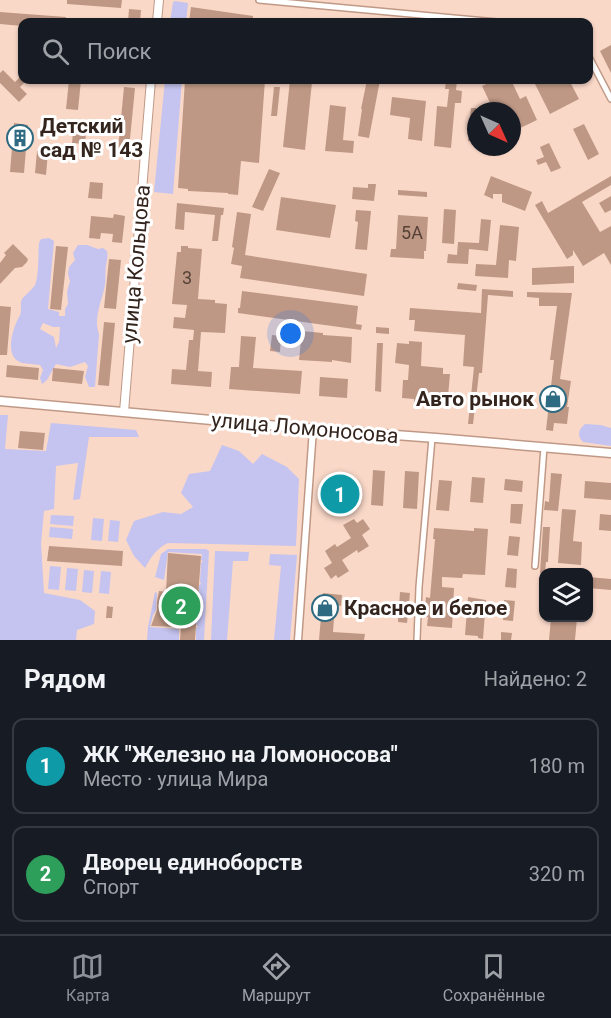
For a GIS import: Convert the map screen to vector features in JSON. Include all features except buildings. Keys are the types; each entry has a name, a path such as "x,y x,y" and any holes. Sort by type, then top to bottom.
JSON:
{"highway":[{"name":"улица Ломоносова","path":"0,401 611,453"}],"main road":[{"path":"157,18 159,0"},
{"name":"улица Кольцова","path":"124,412 151,84"}],"street":[{"path":"259,0 455,18"},
{"path":"593,65 611,99"},
{"path":"298,640 313,429"},
{"path":"417,640 419,587 432,438"},
{"path":"534,566 544,447"}],"shaded area":[{"path":"173,2 188,3 186,18 171,18"},
{"path":"165,84 182,84 173,194 154,192"},
{"path":"49,238 54,241 48,309 59,312 59,316 65,316 70,281 69,267 75,260 73,253 78,245 103,248 107,251 105,285 97,316 99,334 95,387 89,387 85,377 88,366 85,362 70,367 56,364 47,380 42,384 40,378 43,370 40,365 22,363 13,355 11,342 14,328 21,312 21,301 34,287 36,281 41,239","holes":["43,323 60,327 59,342 56,348 54,337 40,329"]},
{"path":"0,415 8,415 5,449 46,451 51,423 136,430 139,437 89,437 80,499 73,500 78,463 56,466 54,509 44,511 41,544 44,593 80,600 95,611 94,624 77,630 76,640 0,640"},
{"path":"585,424 611,428 611,446 583,442 579,432"},
{"path":"222,445 239,451 253,464 262,454 287,467 299,479 296,546 168,543 155,553 145,568 134,556 126,540 134,521 163,512 181,514 193,507 181,493 189,474 210,471"},
{"path":"51,515 74,516 73,526 50,524"},
{"path":"93,518 104,519 102,541 91,540"},
{"path":"110,520 120,521 118,542 108,541"},
{"path":"50,527 73,529 72,539 49,537"},
{"path":"168,549 206,549 209,551 204,640 196,640 202,554 168,552 164,580 155,577 161,554"},
{"path":"215,551 249,552 248,561 233,561 227,640 211,640"},
{"path":"270,554 297,555 290,640 274,640 281,566 269,565"},
{"path":"50,566 61,567 59,590 48,589"},
{"path":"67,568 78,569 76,591 65,590"},
{"path":"84,570 94,571 92,593 82,592"},
{"path":"101,571 111,572 109,594 99,593"},
{"path":"155,592 157,593 156,610 150,627 179,629 179,640 147,640"}],"place":[{"name":"Детский сад № 143","path":"20,138"},
{"name":"Авто рынок","path":"553,399"},
{"name":"ЖК \"Железно на Ломоносова\"","path":"340,494"},
{"name":"Дворец единоборств","path":"181,606"},
{"name":"Красное и белое","path":"325,608"}]}
